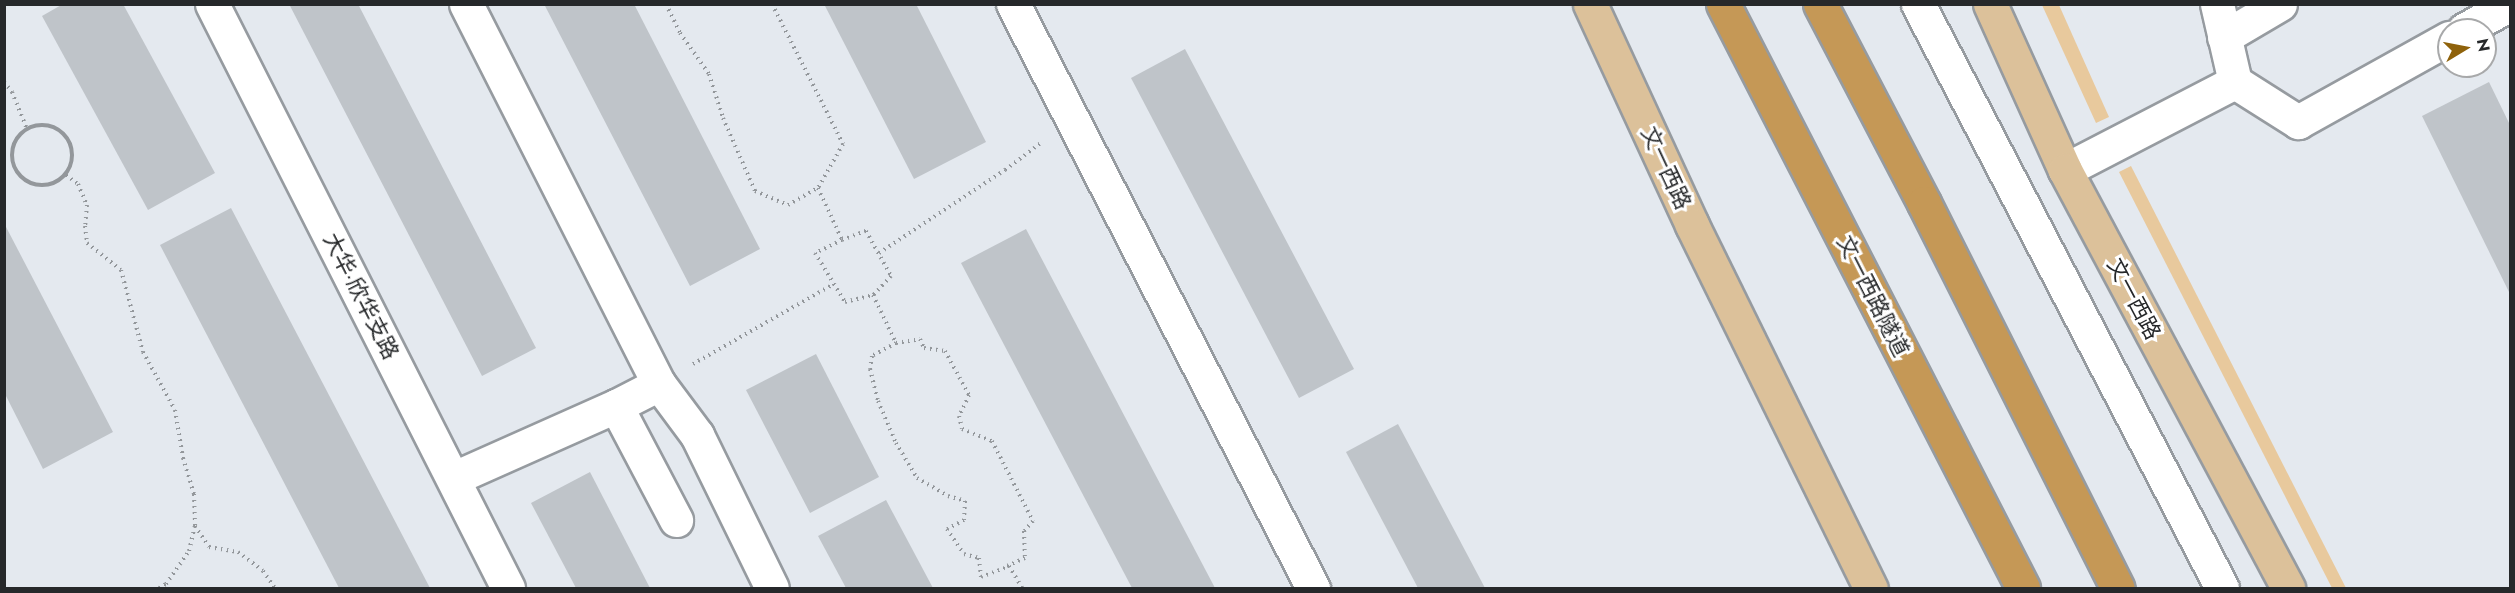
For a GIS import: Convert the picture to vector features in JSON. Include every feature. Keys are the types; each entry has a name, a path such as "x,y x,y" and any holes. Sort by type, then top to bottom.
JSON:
{"highway":[{"name":"文一西路隧道","path":"1723,4 2023,588"},
{"path":"1820,4 1924,203 2118,588"}],"main road":[{"name":"文一西路","path":"1590,4 1692,225 1871,588"},
{"name":"文一西路","path":"1989,4 2066,170 2288,588"}],"street":[{"name":"大华·欣华支路","path":"212,4 508,588"},
{"path":"466,4 659,384 698,435 772,588"},
{"path":"1013,4 1313,588"},
{"path":"1918,4 2222,588"},
{"path":"2217,4 2235,82 2298,122 2437,45"},
{"path":"2224,37 2280,4"},
{"path":"2485,18 2510,4"},
{"path":"2066,170 2235,82"},
{"path":"454,478 616,406 659,384"},
{"path":"616,406 676,520"}],"path":[{"path":"666,4 680,33 710,74 723,118 755,191 788,205 818,188 843,144 772,4"},
{"path":"4,82 12,92 27,129"},
{"path":"879,253 1005,170 1072,120"},
{"path":"46,125 63,132 72,149 73,158 66,175 48,186 37,186 19,175 12,156 14,145 27,129 46,125"},
{"path":"66,175 78,184 87,206 85,226 87,243 121,270 142,352 175,410 183,458 194,494 195,526 189,551 166,584 159,588"},
{"path":"818,188 842,240"},
{"path":"866,231 879,253 891,276 873,295 845,302 815,253 842,240 866,231"},
{"path":"659,384 834,284"},
{"path":"873,295 896,343"},
{"path":"920,339 924,348 945,351 969,396 959,416 962,429 992,441 1033,521 1024,531 1025,558 1005,567 981,577 979,558 964,554 947,529 964,520 965,501 948,495 917,478 896,443 878,401 870,369 872,356 896,343 920,339"},
{"path":"195,526 209,547 238,552 263,571 275,588"},
{"path":"1005,567 1009,566 1022,588"}],"shaded area":[{"path":"2042,5 2059,5 2109,117 2096,123"},
{"path":"2131,166 2346,588 2332,588 2119,172"}],"building":[{"path":"63,4 123,4 215,173 148,210 42,16"},
{"path":"289,4 358,4 536,348 482,376"},
{"path":"544,4 634,4 760,249 690,286"},
{"path":"824,4 916,4 986,142 914,179"},
{"path":"1185,49 1354,369 1299,398 1131,78"},
{"path":"2489,82 2510,125 2510,294 2422,116"},
{"path":"231,208 430,588 339,588 160,245"},
{"path":"5,225 113,432 43,469 5,394"},
{"path":"1026,229 1215,588 1132,588 961,263"},
{"path":"816,354 879,477 810,513 746,390"},
{"path":"1398,424 1485,588 1418,588 1346,452"},
{"path":"590,472 650,588 576,588 531,503"},
{"path":"886,500 933,588 846,588 818,536"}]}
